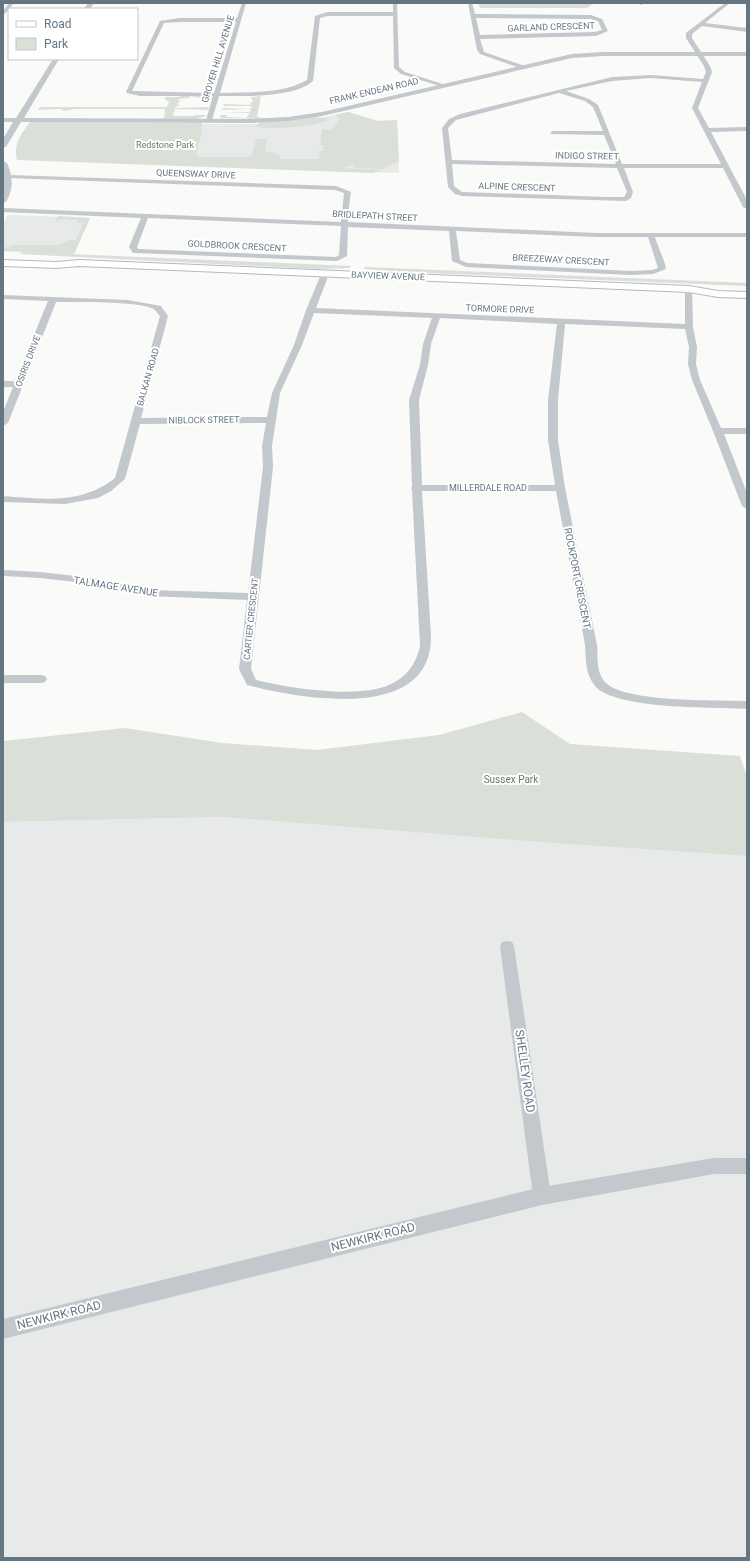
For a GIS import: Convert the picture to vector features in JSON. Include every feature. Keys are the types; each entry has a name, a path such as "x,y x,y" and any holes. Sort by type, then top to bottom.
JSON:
{"main road":[{"name":"BAYVIEW AVENUE","path":"3,257 61,260 79,263 693,290 718,294 747,295"},
{"name":"BAYVIEW AVENUE","path":"3,263 56,265 79,263"},
{"name":"BAYVIEW AVENUE","path":"693,290 718,288 747,289"}],"street":[{"path":"3,14 12,3"},
{"name":"GROVER HILL AVENUE","path":"209,120 244,3"},
{"path":"395,3 396,67 403,73 443,85"},
{"path":"470,3 474,16 480,50 482,53 523,67"},
{"path":"728,3 691,31 689,35 708,69 695,108 747,207"},
{"path":"239,20 165,21 160,24 144,53 129,92 217,94 262,93 308,84 310,81 318,16 337,14 395,14"},
{"name":"GARLAND CRESCENT","path":"474,16 591,17 600,20 605,31 596,34 477,37"},
{"path":"700,24 747,30"},
{"name":"FRANK ENDEAN ROAD","path":"3,120 262,120 300,118 582,55 747,54"},
{"path":"3,145 55,60"},
{"name":"ALPINE CRESCENT","path":"559,91 587,100 596,106 630,195 626,199 456,193 451,186 445,128 454,118 559,91 619,78 645,77 705,81"},
{"path":"706,130 747,129"},
{"path":"553,132 606,133"},
{"name":"INDIGO STREET","path":"449,162 620,166 725,166"},
{"path":"3,163 9,177 9,187 3,200"},
{"name":"QUEENSWAY DRIVE","path":"9,177 336,188 348,192 344,224"},
{"name":"BRIDLEPATH STREET","path":"3,210 596,235 747,235"},
{"name":"GOLDBROOK CRESCENT","path":"145,216 133,247 136,251 337,259 343,256 344,224"},
{"name":"BREEZEWAY CRESCENT","path":"452,229 456,261 466,265 630,273 653,272 662,269 662,265 659,261 651,235"},
{"name":"CARTIER CRESCENT","path":"325,274 290,363 276,393 267,446 268,467 245,669 251,682 270,688 342,694 374,692 392,688 402,683 413,675 421,664 425,654 425,634 416,488 414,400 424,365 427,344 436,317"},
{"path":"693,290 689,327 693,347 692,364 696,380 718,431 747,506"},
{"name":"BALKAN ROAD","path":"3,297 128,302 153,306 162,311 164,316 164,322 120,479 112,488 103,493 84,499 68,501 3,499"},
{"name":"OSIRIS DRIVE","path":"3,423 53,299"},
{"name":"TORMORE DRIVE","path":"310,310 436,317 689,327"},
{"name":"ROCKPORT CRESCENT","path":"560,322 553,416 554,440 560,488 591,646 592,668 601,685 626,696 647,700 747,705"},
{"path":"3,384 20,384"},
{"name":"NIBLOCK STREET","path":"136,421 272,420"},
{"path":"718,431 747,431"},
{"name":"MILLERDALE ROAD","path":"416,488 560,488"},
{"name":"TALMAGE AVENUE","path":"3,573 93,581 148,593 253,597"},
{"path":"3,679 41,679"},
{"name":"SHELLEY ROAD","path":"507,946 542,1196"},
{"name":"NEWKIRK ROAD","path":"3,1329 542,1196 714,1166 747,1166"}],"shaded area":[{"path":"348,112 378,121 397,120 399,173 192,166 201,130 201,124 262,124 315,119"},
{"path":"8,215 90,218 74,254 3,251 3,224"},
{"path":"222,817 552,843 747,856 747,1558 3,1558 3,822"}],"green space":[{"path":"478,3 594,3 587,8 480,8"},
{"path":"180,96 190,96 189,98 179,99 178,101 181,101 177,104 180,105 175,107 176,108 209,107 208,110 176,109 174,110 175,112 173,112 174,116 207,115 196,119 159,119 164,118 165,109 38,110 40,107 167,107 169,102 165,99 165,97"},
{"path":"190,96 205,96 212,97 211,100"},
{"path":"261,96 257,117 266,119 220,118 221,115 227,115 226,117 246,118 250,113 221,113 251,111 249,109 222,110 223,108 250,109 252,107 223,106 224,104 250,105 251,102 225,101 253,102 251,97"},
{"name":"Redstone Park","path":"348,112 378,121 397,120 399,162 383,169 355,168 353,165 342,168 381,170 373,173 17,160 16,155 19,140 30,122 202,123 202,132 196,155 198,157 248,157 252,155 256,139 267,139 265,151 277,153 276,155 280,155 280,159 319,159 320,151 323,151 324,145 320,145 322,129 330,130 339,121 335,115"},
{"path":"315,117 328,120 314,124 292,127 269,128 255,126 261,122"},
{"path":"58,216 90,218 74,254 3,251 3,248 16,245 60,245 68,240 76,240 83,223 77,223 77,220 61,219 57,221 56,219"},
{"path":"22,252 351,266 350,268 317,269 20,254"},
{"path":"365,267 747,283 747,286 403,272 364,269"},
{"name":"Sussex Park","path":"522,712 570,744 740,756 747,777 747,856 552,843 222,817 3,822 3,741 125,728 222,743 317,750 439,735"}]}
